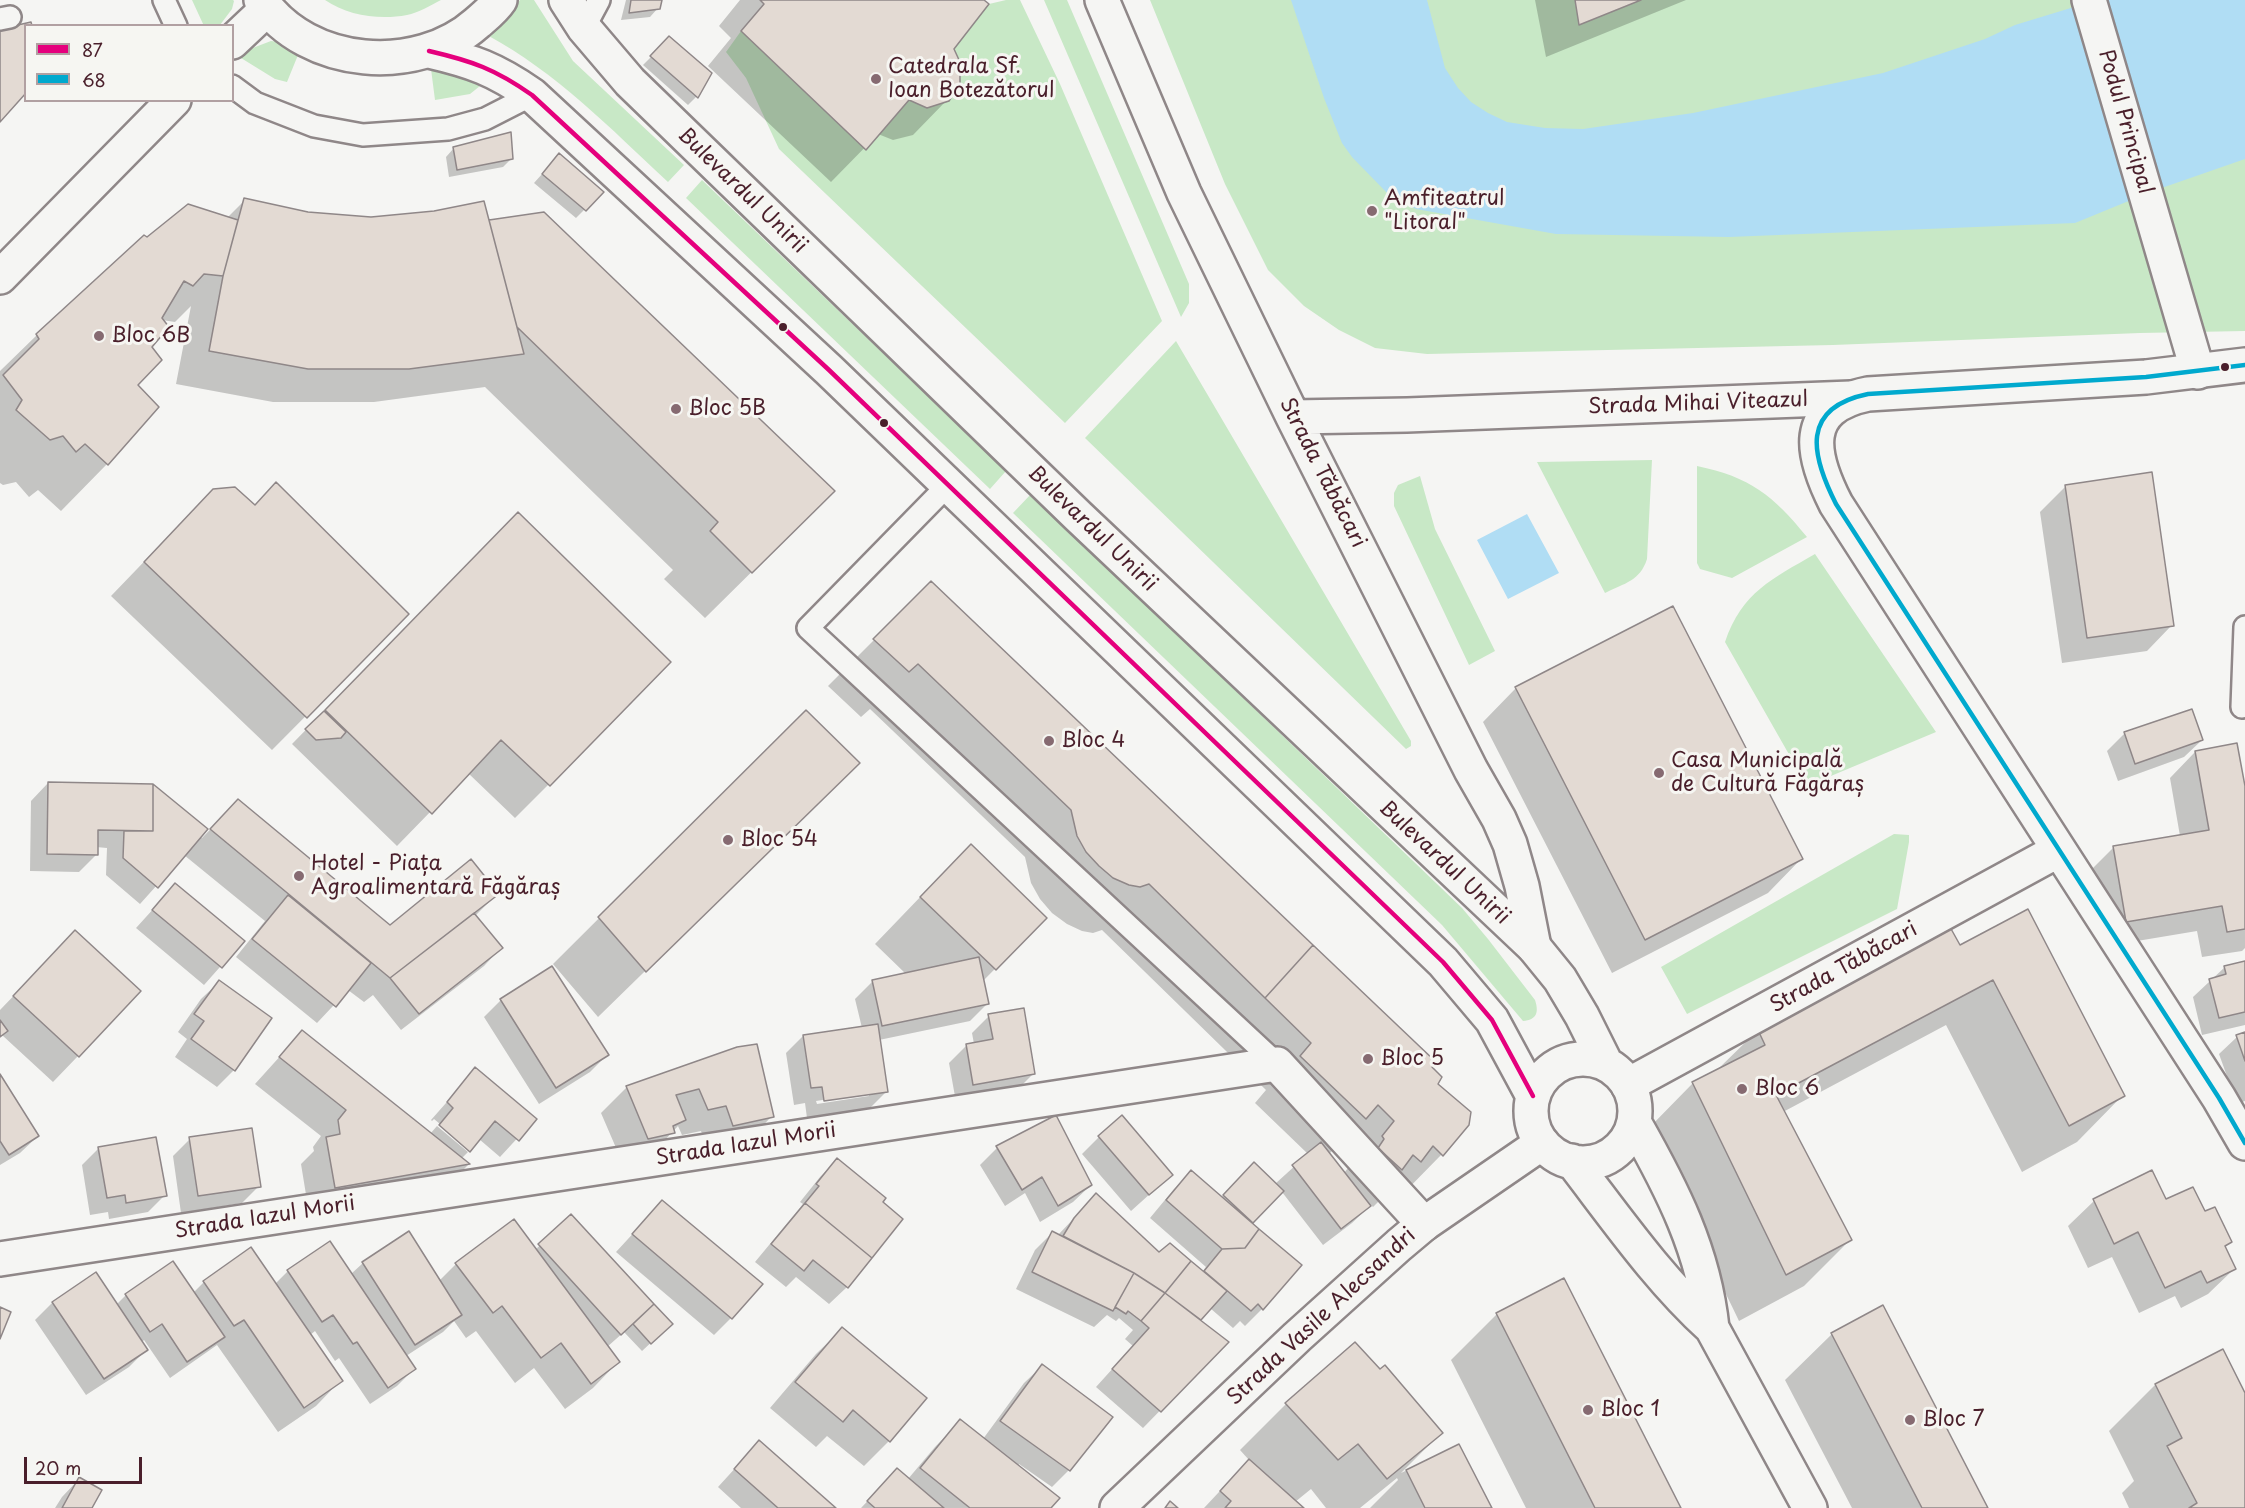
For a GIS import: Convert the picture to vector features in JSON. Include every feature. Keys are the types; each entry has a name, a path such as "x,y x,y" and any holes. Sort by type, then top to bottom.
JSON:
{"main road":[{"path":"234,40 264,4 301,37 342,54 386,59 429,51 465,33 500,0"},
{"name":"Bulevardul Unirii","path":"566,0 592,14 630,82 685,136 1086,524 1534,947 1560,979 1617,1074"},
{"name":"Strada Tăbăcari","path":"1102,0 1184,193 1293,417 1471,770 1499,819 1517,866 1534,947"},
{"name":"Podul Principal","path":"2089,0 2198,372"},
{"path":"429,51 472,61 508,79 532,95 695,245 948,485 1443,962 1492,1020 1533,1096"},
{"path":"0,277 172,102"},
{"name":"Strada Mihai Viteazul","path":"1293,417 1407,415 1851,398 1888,392 2146,377 2245,365"},
{"path":"1851,398 1832,410 1819,427 1816,449 1823,478 1836,504 2219,1098 2245,1143"},
{"name":"Strada Tăbăcari","path":"1617,1074 2059,850"},
{"path":"1593,1059 1617,1074 1633,1095 1635,1109 1630,1136 1619,1149 1605,1159 1588,1163 1572,1161 1556,1155 1542,1143 1534,1129 1531,1113 1533,1096 1541,1081 1553,1069 1565,1062 1593,1059"},
{"path":"1277,1064 1424,1224"},
{"name":"Strada Iazul Morii","path":"0,1259 1277,1064"},
{"path":"1634,1122 1683,1215 1708,1295 1712,1328"},
{"name":"Strada Vasile Alecsandri","path":"1117,1508 1297,1337 1424,1224 1542,1143"},
{"path":"1572,1161 1662,1276 1689,1307 1712,1328 1810,1508"}],"lane":[{"path":"164,0 175,24"},
{"path":"234,87 255,103 304,122 363,135 448,129 485,119 532,95"},
{"path":"948,485 808,628 1277,1064"},
{"path":"2242,707 2245,627"}],"green space":[{"path":"192,0 234,1 232,9 221,24 203,24"},
{"path":"325,0 441,0 411,14 375,17 344,10"},
{"path":"520,0 534,0 573,61 684,165 668,182 560,84 487,35"},
{"path":"1020,0 1060,84 1162,321 1065,423 779,149 746,78 726,52 741,31 866,150 909,100 927,108 949,101 961,76 960,64 954,49 989,4"},
{"path":"1044,0 1067,0 1189,284 1189,303 1181,317"},
{"path":"1150,0 2245,0 2245,331 1833,345 1427,354 1375,348 1339,330 1304,306 1268,270 1225,184"},
{"path":"271,41 426,60 482,79 480,86 470,94 435,100 431,69 394,73 364,72 333,67 298,55 287,82 275,79 241,58 250,49"},
{"path":"702,180 1006,471 990,489 686,198"},
{"path":"1176,341 1411,741 1411,746 1406,749 1085,438"},
{"path":"1652,460 1647,559 1636,577 1605,593 1537,462"},
{"path":"1697,466 1732,476 1759,490 1783,510 1807,537 1732,578 1700,569 1697,563"},
{"path":"1420,476 1435,529 1495,651 1469,665 1394,506 1394,493 1398,485"},
{"path":"1031,494 1462,908 1535,1000 1537,1012 1534,1017 1523,1021 1442,925 1013,513"},
{"path":"1815,554 1936,732 1807,786 1725,642 1740,611 1760,589"},
{"path":"1894,834 1909,835 1897,909 1687,1014 1661,967"}],"water":[{"path":"1291,0 1427,0 1445,68 1458,88 1471,102 1507,122 1545,128 1583,129 1693,113 1883,73 1985,39 2015,25 2097,0 2245,0 2245,159 2153,191 2075,223 1729,237 1556,234 1416,209 1390,196 1352,157 1342,143 1324,98"},
{"path":"1527,514 1559,573 1508,599 1477,540"}],"building":[{"path":"631,0 662,0 660,9 629,13"},
{"name":"Catedrala Sf. Ioan Botezătorul","path":"760,0 984,0 989,4 954,49 960,62 960,84 949,101 927,108 909,100 866,150 741,31 764,4"},
{"path":"1575,0 1641,0 1579,25"},
{"path":"31,22 32,24 24,24 24,95 0,122 0,29"},
{"path":"669,36 712,73 698,98 650,56"},
{"path":"511,132 513,159 457,170 453,147"},
{"path":"559,153 604,192 586,211 542,174"},
{"path":"244,198 308,212 371,217 434,211 484,201 524,354 409,369 308,369 209,351 223,276"},
{"name":"Bloc 6B","path":"188,204 238,220 223,276 204,274 193,286 184,281 162,318 169,327 152,347 162,360 138,385 159,407 108,465 85,444 76,452 63,436 50,440 16,410 22,400 3,375 39,339 36,334 144,235 147,237"},
{"name":"Bloc 5B","path":"544,212 835,491 752,573 710,531 718,522 517,327 489,220"},
{"path":"2152,472 2174,626 2087,638 2065,485"},
{"path":"276,482 409,614 307,718 144,562 213,489 235,487 255,505"},
{"path":"518,512 671,662 550,786 501,740 432,814 325,710"},
{"name":"Bloc 4","path":"931,581 1313,945 1265,998 1149,884 1140,887 1129,885 1113,878 1099,866 1086,852 1077,836 1071,810 918,664 909,672 873,639"},
{"name":"Casa Municipală de Cultură Făgăraș","path":"1673,606 1803,859 1645,940 1515,687"},
{"path":"2192,709 2203,740 2135,764 2124,732"},
{"name":"Bloc 54","path":"806,710 860,763 646,972 598,917"},
{"path":"324,711 346,732 341,738 316,740 305,729"},
{"path":"2237,743 2245,786 2245,929 2227,932 2222,906 2126,922 2113,846 2209,830 2195,751"},
{"path":"48,782 153,784 153,831 98,830 98,855 47,854"},
{"path":"153,784 208,829 158,888 123,858 124,831 153,831"},
{"name":"Hotel - Piața Agroalimentară Făgăraș","path":"238,799 390,925 471,859 499,894 390,978 210,829"},
{"path":"971,844 1047,918 996,970 920,897"},
{"path":"175,883 245,941 222,968 152,910"},
{"path":"288,895 371,963 336,1007 252,939"},
{"name":"Bloc 6","path":"2028,909 2125,1096 2069,1126 1993,980 1776,1095 1852,1240 1786,1275 1692,1082 1765,1045 1757,1028 1950,927 1960,945"},
{"path":"474,913 503,948 419,1014 390,978"},
{"path":"75,930 141,991 79,1057 13,996"},
{"name":"Bloc 5","path":"1313,945 1436,1062 1432,1067 1442,1077 1438,1084 1471,1112 1469,1125 1443,1156 1433,1146 1421,1162 1413,1155 1402,1170 1378,1148 1384,1139 1382,1136 1394,1121 1378,1105 1366,1119 1300,1056 1311,1043 1265,998"},
{"path":"979,957 989,1004 882,1026 872,980"},
{"path":"2245,961 2245,1012 2219,1018 2209,979 2226,974 2224,966"},
{"path":"552,966 609,1055 556,1088 500,999"},
{"path":"219,980 272,1018 235,1071 191,1039 204,1021 194,1014"},
{"path":"1024,1008 1035,1074 973,1085 966,1044 993,1039 988,1014"},
{"path":"0,1020 8,1031 0,1037"},
{"path":"878,1024 888,1092 824,1101 822,1087 811,1088 803,1035"},
{"path":"302,1030 470,1164 335,1188 326,1137 340,1134 338,1120 346,1110 279,1057"},
{"path":"2245,1032 2245,1061 2236,1035"},
{"path":"757,1044 774,1117 733,1126 726,1106 708,1110 699,1089 676,1095 686,1120 673,1126 675,1133 648,1139 626,1086 737,1047"},
{"path":"475,1067 537,1119 519,1141 495,1121 470,1152 439,1125 453,1108 447,1102"},
{"path":"0,1074 39,1136 9,1155 0,1141"},
{"path":"1056,1115 1092,1185 1058,1206 1042,1177 1022,1190 996,1146"},
{"path":"1122,1115 1173,1175 1149,1195 1098,1136"},
{"path":"252,1128 261,1187 198,1196 189,1137"},
{"path":"156,1137 167,1196 126,1203 125,1195 107,1198 98,1147"},
{"path":"1321,1142 1371,1206 1341,1229 1292,1165"},
{"path":"837,1158 886,1198 883,1202 903,1219 872,1258 805,1203 819,1186 816,1184"},
{"path":"1254,1162 1284,1191 1253,1223 1223,1195"},
{"path":"1191,1170 1259,1229 1245,1248 1222,1249 1166,1200"},
{"path":"2152,1170 2166,1199 2193,1187 2205,1211 2215,1207 2232,1242 2225,1246 2236,1269 2207,1283 2201,1271 2165,1288 2138,1232 2114,1244 2093,1199"},
{"path":"1096,1193 1159,1252 1170,1243 1191,1261 1165,1293 1134,1273 1063,1236 1074,1218"},
{"path":"662,1200 763,1284 732,1319 632,1234"},
{"path":"805,1203 872,1258 848,1288 813,1260 804,1271 771,1244"},
{"path":"571,1214 654,1304 621,1335 538,1244"},
{"path":"514,1219 620,1362 591,1384 561,1343 541,1358 502,1306 493,1313 455,1263"},
{"path":"1259,1229 1302,1265 1263,1310 1258,1304 1251,1311 1204,1271 1222,1249 1245,1248"},
{"path":"409,1231 462,1315 415,1345 362,1262"},
{"path":"1052,1231 1134,1273 1113,1311 1032,1272"},
{"path":"330,1241 416,1369 388,1388 357,1342 353,1344 333,1315 322,1322 287,1270"},
{"path":"251,1247 343,1381 304,1408 244,1320 234,1326 203,1281"},
{"path":"173,1261 225,1337 187,1362 162,1324 150,1332 125,1294"},
{"path":"1191,1261 1227,1291 1201,1320 1165,1293"},
{"path":"96,1272 148,1350 104,1379 52,1302"},
{"path":"1134,1273 1165,1293 1141,1321 1128,1311 1126,1314 1115,1307"},
{"name":"Bloc 1","path":"1564,1278 1681,1508 1595,1508 1496,1313"},
{"path":"1165,1293 1229,1342 1161,1412 1112,1369 1149,1328 1141,1321"},
{"path":"654,1304 673,1324 651,1344 633,1324"},
{"name":"Bloc 7","path":"1883,1305 1988,1508 1922,1508 1831,1333"},
{"path":"0,1307 11,1312 0,1339"},
{"path":"842,1327 927,1398 890,1442 853,1410 843,1422 795,1382"},
{"path":"1355,1342 1380,1369 1385,1365 1443,1433 1387,1479 1358,1444 1338,1460 1285,1403"},
{"path":"2223,1349 2245,1393 2245,1508 2189,1508 2197,1503 2167,1446 2182,1438 2155,1384"},
{"path":"1042,1364 1113,1417 1070,1471 1000,1421"},
{"path":"960,1419 1060,1498 1051,1508 970,1508 920,1468"},
{"path":"759,1440 836,1508 778,1508 734,1469"},
{"path":"1459,1444 1492,1508 1425,1508 1406,1470"},
{"path":"1249,1459 1304,1508 1225,1508 1231,1501 1220,1491"},
{"path":"897,1468 944,1508 875,1508 867,1501"},
{"path":"79,1477 102,1490 92,1508 62,1508"},
{"path":"1170,1501 1178,1508 1165,1508"}],"transit line":[{"name":"87","path":"429,51 483,67 532,95 829,370 1443,962 1492,1020 1533,1096"},
{"name":"68","path":"2245,365 2146,377 1868,394 1846,401 1831,410 1821,422 1817,436 1817,451 1821,468 1836,504 2219,1098 2245,1143"}],"place":[{"name":"Catedrala Sf. Ioan Botezătorul","path":"876,79"},
{"name":"Amfiteatrul \"Litoral\"","path":"1372,211"},
{"name":"Bloc 6B","path":"99,336"},
{"name":"Bloc 5B","path":"676,409"},
{"name":"Bloc 4","path":"1049,741"},
{"name":"Casa Municipală de Cultură Făgăraș","path":"1659,773"},
{"name":"Bloc 54","path":"728,840"},
{"name":"Hotel - Piața Agroalimentară Făgăraș","path":"299,876"},
{"name":"Bloc 5","path":"1368,1059"},
{"name":"Bloc 6","path":"1742,1089"},
{"name":"Bloc 1","path":"1588,1410"},
{"name":"Bloc 7","path":"1910,1420"}]}
